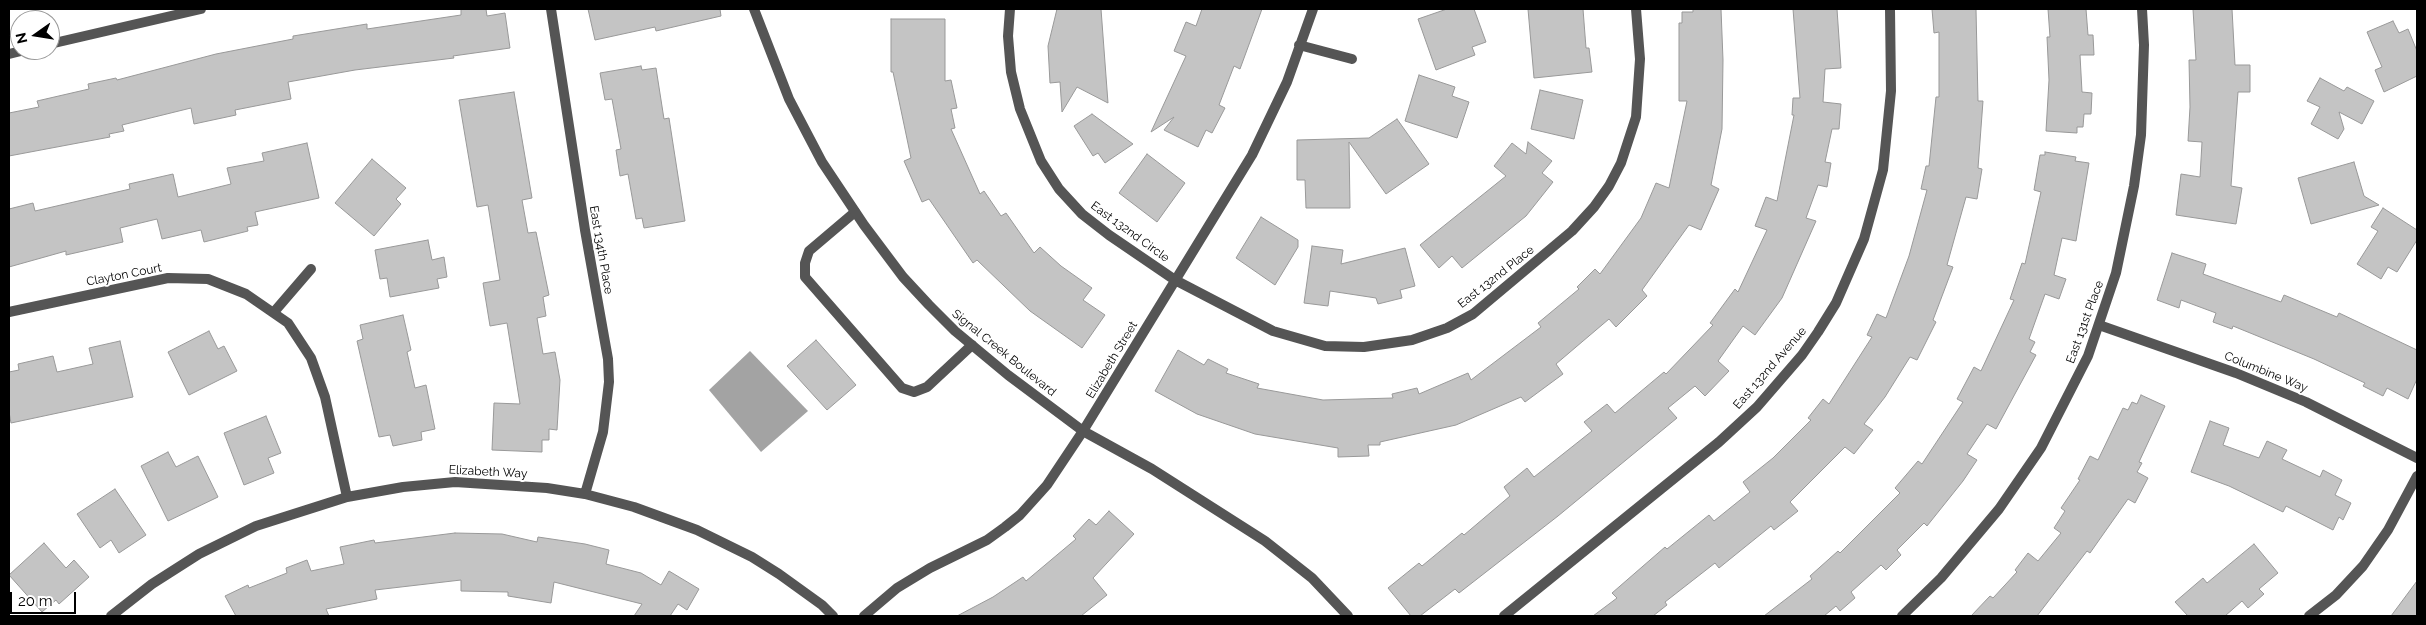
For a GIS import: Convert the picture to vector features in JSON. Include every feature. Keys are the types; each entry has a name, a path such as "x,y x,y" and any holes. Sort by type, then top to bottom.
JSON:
{"street":[{"path":"60,42 201,9"},
{"name":"East 134th Place","path":"551,9 585,230 608,360 609,382 604,432 586,494"},
{"name":"Signal Creek Boulevard","path":"754,9 789,99 822,162 855,212 903,277 929,305 1008,375 1083,430 1152,470 1265,541 1312,578 1348,616"},
{"name":"East 132nd Circle","path":"1010,9 1008,36 1010,72 1020,109 1041,161 1059,189 1082,214 1175,280"},
{"name":"Elizabeth Street","path":"864,616 897,588 930,568 987,540 1020,515 1046,485 1083,430 1252,155 1287,82 1313,9"},
{"name":"East 132nd Place","path":"1175,280 1273,331 1325,346 1364,347 1412,340 1447,328 1473,314 1572,231 1609,186 1630,141 1636,117 1640,59 1636,9"},
{"name":"East 132nd Avenue","path":"1504,616 1719,442 1756,407 1802,355 1818,332 1836,303 1861,247 1883,170 1891,91 1890,9"},
{"name":"East 131st Place","path":"1902,616 1941,578 1999,509 2041,448 2088,356 2116,273 2134,186 2141,135 2144,45 2142,9"},
{"path":"1299,45 1352,59"},
{"path":"855,212 809,251 805,263 805,277 902,388 914,392 927,387 972,345"},
{"path":"274,312 311,269"},
{"name":"Clayton Court","path":"9,312 168,278 208,279 246,294 288,323 311,358 325,397 347,497"},
{"name":"Columbine Way","path":"2099,325 2219,366 2306,402 2417,458"},
{"path":"2309,616 2336,594 2363,566 2388,530 2417,476"},
{"name":"Elizabeth Way","path":"111,616 152,584 198,554 256,526 347,497 455,482 547,488 586,494 634,507 697,530 737,549 779,574 834,616"}],"shaded area":[{"path":"750,351 808,411 761,452 709,390"}],"building":[{"path":"461,9 486,9 487,16 505,13 510,48 453,56 454,58 355,70 288,82 291,99 235,110 236,115 194,124 191,108 122,125 124,131 109,134 110,137 9,156 9,113 39,107 37,101 89,89 88,84 116,78 117,80 216,54 293,39 293,36 367,24 367,29 461,15"},
{"path":"588,9 720,9 721,16 656,31 655,27 595,40"},
{"path":"1057,9 1101,9 1108,103 1077,87 1062,112 1060,82 1050,83 1048,46"},
{"path":"1202,9 1262,9 1240,69 1234,66 1219,105 1225,108 1212,133 1206,130 1198,147 1164,130 1174,117 1151,132 1186,56 1174,51 1186,22 1196,26"},
{"path":"1447,9 1474,9 1486,42 1472,47 1475,55 1436,70 1418,19"},
{"path":"1528,9 1583,9 1586,48 1589,48 1592,72 1534,78"},
{"path":"1693,9 1721,9 1723,60 1722,129 1711,185 1719,189 1701,230 1689,225 1642,290 1647,296 1616,327 1609,319 1556,364 1563,374 1525,402 1521,397 1456,425 1380,442 1380,445 1368,445 1369,456 1338,457 1338,448 1255,434 1197,414 1155,391 1178,350 1204,365 1208,359 1228,369 1226,373 1259,384 1257,388 1323,400 1393,398 1392,394 1417,388 1419,394 1468,373 1471,380 1541,327 1538,323 1579,289 1577,287 1595,269 1600,274 1641,218 1656,183 1669,188 1687,101 1679,101 1679,23 1682,23 1682,12 1693,12"},
{"path":"1793,9 1837,9 1841,68 1825,69 1823,102 1841,104 1839,129 1832,129 1825,162 1831,163 1827,187 1818,185 1806,218 1816,221 1782,298 1755,335 1743,326 1718,361 1729,371 1705,396 1695,386 1668,408 1677,418 1558,516 1459,593 1455,589 1420,616 1411,616 1388,588 1419,563 1422,566 1462,533 1464,535 1510,496 1504,487 1527,468 1534,477 1592,431 1584,422 1607,404 1615,413 1664,372 1666,374 1713,325 1710,323 1735,289 1738,292 1767,230 1755,226 1766,197 1777,201 1794,115 1792,115 1793,98 1800,98"},
{"path":"1932,9 1976,9 1978,101 1983,101 1978,168 1982,169 1977,199 1966,197 1947,265 1953,267 1933,320 1936,322 1917,360 1910,357 1885,397 1864,424 1873,430 1854,454 1845,447 1790,502 1798,511 1774,530 1771,526 1719,568 1715,563 1665,602 1667,605 1653,616 1593,616 1617,598 1612,593 1665,547 1667,549 1709,515 1714,521 1750,492 1743,482 1773,458 1811,420 1808,418 1823,399 1829,404 1872,337 1867,335 1877,314 1886,318 1909,256 1927,190 1921,189 1926,166 1929,166 1936,97 1939,97 1939,32 1934,33"},
{"path":"2048,9 2086,9 2088,35 2093,35 2094,55 2080,55 2082,92 2092,93 2091,114 2084,114 2083,127 2077,127 2077,133 2046,131 2049,80 2047,37 2050,37"},
{"path":"2193,9 2232,9 2235,65 2250,65 2250,92 2238,92 2231,186 2242,188 2236,224 2176,215 2181,174 2200,177 2202,142 2188,141 2190,107 2189,60 2196,60"},
{"path":"891,19 945,19 945,81 951,80 957,108 951,109 955,128 951,129 980,194 984,191 1001,216 1006,213 1034,253 1040,247 1061,266 1092,288 1083,300 1105,315 1082,348 1030,311 977,260 973,263 929,199 922,202 904,161 911,158 893,72 891,72"},
{"path":"2393,21 2399,33 2408,29 2417,51 2417,76 2384,92 2375,70 2382,67 2367,32"},
{"path":"641,66 642,70 656,68 664,119 669,118 685,221 644,228 642,218 636,219 628,174 620,176 616,150 621,149 612,99 605,100 600,73"},
{"path":"1419,75 1455,87 1452,96 1469,102 1457,138 1405,121"},
{"path":"2320,78 2344,91 2347,87 2374,101 2362,124 2339,112 2344,129 2338,139 2311,124 2320,107 2307,101"},
{"path":"1540,90 1583,100 1574,139 1531,129"},
{"path":"514,92 532,198 522,200 528,233 536,232 549,295 543,297 546,316 537,318 543,354 555,352 560,380 557,430 549,429 549,440 542,440 542,452 492,450 494,403 520,404 507,323 490,326 483,283 500,280 488,205 477,207 459,100"},
{"path":"1092,114 1133,144 1105,163 1098,153 1093,156 1074,126"},
{"path":"1397,119 1429,164 1386,194 1349,142 1350,208 1306,208 1305,180 1297,180 1297,140 1369,138"},
{"path":"1528,142 1552,161 1542,173 1553,182 1526,216 1462,268 1452,256 1439,268 1420,245 1506,176 1494,166 1512,143 1526,154"},
{"path":"307,143 319,198 255,212 258,225 247,227 248,231 204,242 201,230 162,239 157,219 120,228 123,242 66,255 66,251 9,267 9,209 33,203 35,211 130,189 129,184 173,174 178,197 231,184 227,168 264,161 262,153"},
{"path":"2045,152 2076,157 2075,161 2089,163 2076,241 2062,238 2054,275 2066,279 2059,299 2045,294 2029,339 2035,342 2030,352 2036,355 1996,429 1987,424 1967,454 1977,460 1963,481 1927,526 1924,523 1897,550 1901,555 1886,570 1881,565 1851,592 1855,598 1840,611 1836,606 1824,616 1764,616 1812,579 1810,576 1838,551 1840,553 1900,493 1895,488 1918,461 1922,464 1963,402 1957,399 1974,367 1981,371 2014,300 2010,299 2022,263 2025,264 2041,192 2034,190 2040,155 2045,155"},
{"path":"1147,154 1185,183 1157,222 1119,193"},
{"path":"372,159 406,188 396,199 401,204 374,236 335,203"},
{"path":"2354,162 2364,196 2379,205 2311,224 2298,178"},
{"path":"2383,208 2417,230 2417,240 2397,272 2388,267 2381,279 2357,264 2378,231 2371,227"},
{"path":"1261,217 1298,240 1298,247 1275,285 1236,258"},
{"path":"428,240 432,260 444,257 447,277 437,279 439,288 390,297 387,278 380,279 375,250"},
{"path":"1312,246 1343,250 1341,264 1405,248 1415,286 1400,290 1402,298 1378,304 1376,298 1330,291 1328,306 1304,303"},
{"path":"2172,253 2206,264 2203,274 2281,302 2284,295 2337,317 2339,313 2417,350 2417,379 2408,399 2387,388 2383,396 2363,386 2365,383 2314,359 2233,326 2232,329 2213,322 2216,313 2181,300 2179,308 2157,300"},
{"path":"403,315 411,350 407,352 415,388 426,385 435,429 421,432 422,440 393,446 390,435 379,437 357,341 363,339 360,325"},
{"path":"209,331 218,349 224,346 237,371 189,395 168,352"},
{"path":"816,340 856,385 827,410 787,366"},
{"path":"120,341 133,397 11,423 9,412 9,372 19,370 18,364 53,356 57,372 93,364 89,348"},
{"path":"2141,395 2165,406 2139,462 2142,463 2137,472 2148,478 2135,503 2128,499 2090,553 2087,551 2037,616 1971,616 1990,596 1993,598 2017,572 2015,570 2028,553 2038,561 2061,533 2054,528 2065,511 2061,508 2080,480 2078,479 2090,456 2098,460 2123,408 2128,410 2132,402 2137,404"},
{"path":"266,416 281,453 268,458 274,473 244,485 224,433"},
{"path":"2210,421 2229,428 2223,445 2259,458 2267,441 2287,450 2282,459 2320,477 2323,470 2342,480 2335,495 2351,503 2343,520 2339,517 2333,530 2286,506 2283,512 2229,486 2191,472"},
{"path":"168,452 176,467 198,456 218,497 168,521 141,466"},
{"path":"115,489 146,535 119,553 111,540 100,548 77,514"},
{"path":"1109,511 1134,534 1093,578 1107,595 1081,616 957,616 993,597 1023,577 1026,581 1076,539 1073,536 1089,519 1096,525"},
{"path":"455,533 502,534 537,542 538,537 585,544 609,550 606,564 641,573 661,585 669,571 699,589 687,610 678,604 670,616 634,616 642,604 554,582 551,603 508,596 508,592 461,591 461,580 375,590 377,599 326,609 329,616 236,616 225,596 248,585 249,588 287,573 286,568 307,560 311,571 344,564 340,547 374,540 375,543"},
{"path":"44,543 66,568 74,560 89,577 59,604 56,600 42,612 9,575"},
{"path":"2254,544 2278,573 2259,589 2264,594 2248,608 2242,601 2225,616 2188,616 2175,602 2203,578 2207,583"},
{"path":"2417,581 2417,616 2391,616"}]}
